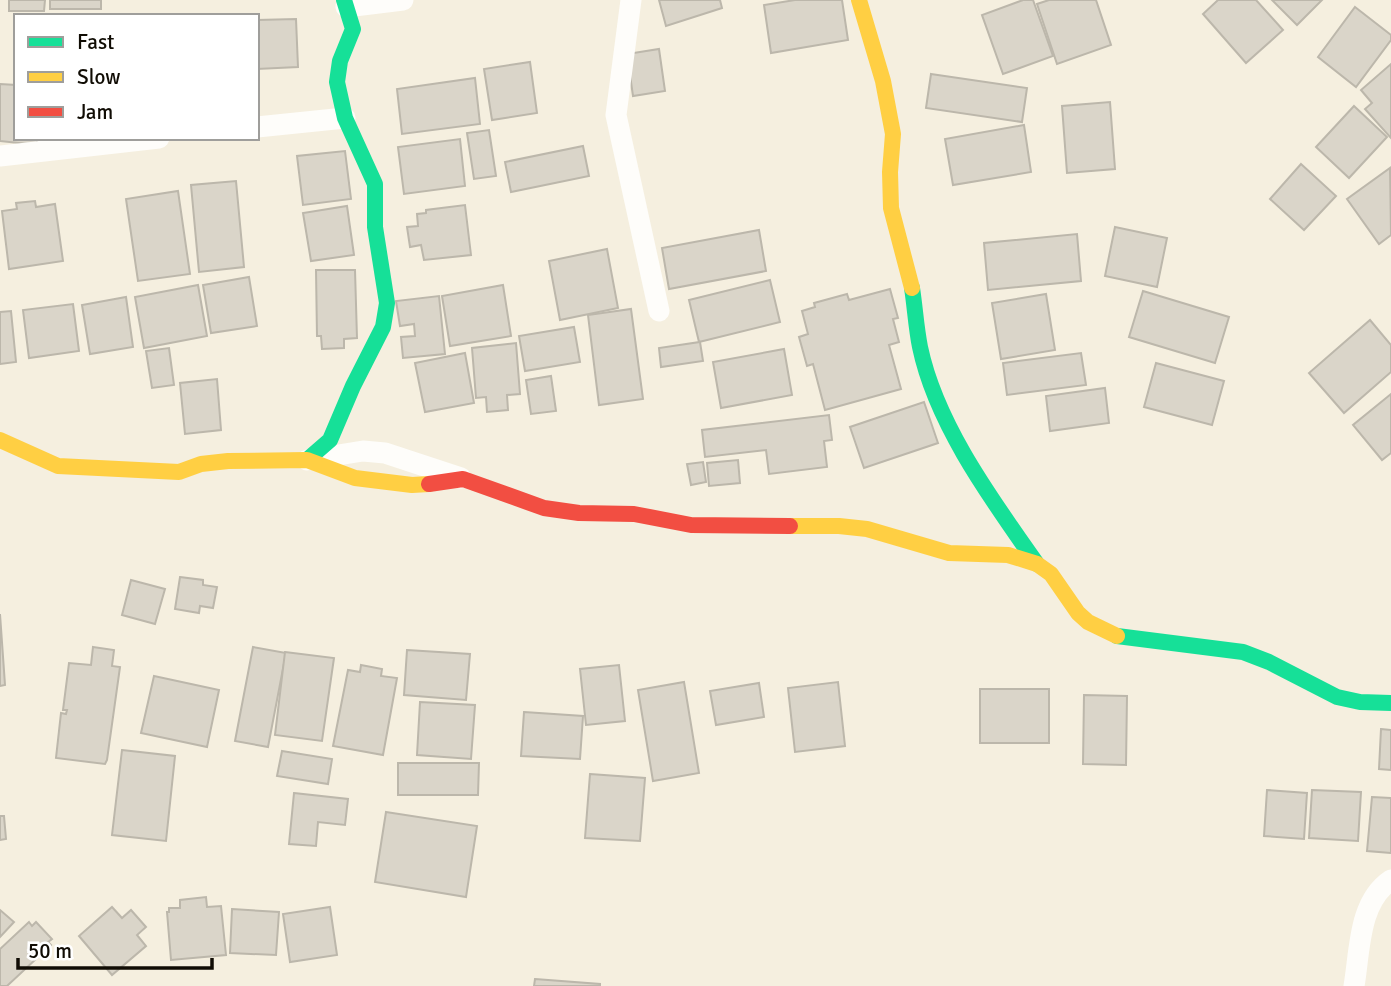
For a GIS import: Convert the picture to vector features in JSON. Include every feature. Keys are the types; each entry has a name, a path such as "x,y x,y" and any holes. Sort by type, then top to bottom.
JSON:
{"street":[{"path":"307,460 330,440 353,386 383,327 387,303 375,227 375,184 345,118 337,82 340,61 353,29 345,3 403,0"},
{"path":"631,0 616,115 660,311"},
{"path":"859,0 883,81 893,134 891,208 911,281 920,348 941,409 978,479 1037,564"},
{"path":"259,127 345,118"},
{"path":"0,156 141,140"},
{"path":"0,440 58,466 179,472 201,464 228,461 307,460 363,451 385,453 534,505 556,510 634,514 691,525 839,526 867,529 949,553 1007,555 1037,564 1051,574 1078,613 1102,631 1117,636 1243,652 1269,662 1336,697 1360,702 1391,703"},
{"path":"307,460 355,478 400,484 434,484 463,479"},
{"path":"1354,986 1360,936 1374,898 1391,880"}],"building":[{"path":"9,0 45,0 44,11 9,11"},
{"path":"50,0 101,0 101,9 50,9"},
{"path":"659,0 720,0 722,8 666,26"},
{"path":"795,0 842,0 848,40 771,53 764,5"},
{"path":"1023,0 1033,0 1053,56 1003,74 982,15"},
{"path":"1049,0 1096,0 1111,45 1057,64 1037,4"},
{"path":"1218,0 1256,0 1283,30 1246,63 1203,14"},
{"path":"1272,0 1322,0 1297,25"},
{"path":"1355,7 1391,35 1391,40 1356,87 1318,57"},
{"path":"296,19 298,67 259,69 259,20"},
{"path":"659,49 665,91 633,96 627,54"},
{"path":"530,62 537,113 492,120 484,69"},
{"path":"1391,64 1391,138 1365,109 1372,103 1361,90"},
{"path":"931,74 1027,88 1022,122 926,108"},
{"path":"475,78 480,124 402,134 397,89"},
{"path":"0,84 14,85 14,140 37,140 37,145 0,141"},
{"path":"1110,102 1115,169 1067,173 1062,106"},
{"path":"1354,106 1387,137 1349,178 1316,147"},
{"path":"1024,125 1031,172 953,185 945,139"},
{"path":"489,130 496,176 474,179 467,133"},
{"path":"460,139 465,186 404,194 398,147"},
{"path":"583,146 589,176 511,192 505,162"},
{"path":"345,151 351,199 303,205 297,156"},
{"path":"1301,164 1336,196 1304,230 1270,199"},
{"path":"1390,168 1391,235 1379,244 1347,199"},
{"path":"236,181 244,267 199,272 191,185"},
{"path":"178,191 190,274 138,281 126,199"},
{"path":"35,201 36,207 55,204 63,261 9,269 2,211 17,209 16,203"},
{"path":"465,205 471,255 424,260 421,245 410,247 407,227 418,226 417,214 426,213 426,210"},
{"path":"347,206 354,255 311,261 303,213"},
{"path":"1115,227 1167,238 1157,287 1105,276"},
{"path":"759,230 766,271 669,289 662,248"},
{"path":"1077,234 1081,281 988,290 984,243"},
{"path":"607,249 618,308 560,320 549,261"},
{"path":"316,270 355,270 357,338 344,339 344,348 322,349 321,336 317,336"},
{"path":"249,277 257,326 211,333 203,285"},
{"path":"770,280 780,322 699,342 689,300"},
{"path":"198,285 207,336 144,348 135,297"},
{"path":"503,285 511,336 450,346 442,296"},
{"path":"890,289 898,318 893,319 899,342 889,345 901,389 825,410 813,364 807,366 799,337 808,334 802,311 815,307 814,303 847,294 849,300"},
{"path":"1143,291 1229,317 1215,363 1129,337"},
{"path":"1046,294 1055,350 1001,359 992,303"},
{"path":"439,296 445,354 403,358 401,337 415,336 414,324 400,326 396,301"},
{"path":"126,297 133,347 90,354 82,305"},
{"path":"73,304 79,351 29,358 23,310"},
{"path":"631,309 643,399 599,405 588,315"},
{"path":"11,311 16,362 0,364 0,312"},
{"path":"1370,320 1391,345 1391,372 1344,413 1309,373"},
{"path":"574,327 580,362 525,371 519,336"},
{"path":"700,342 703,361 661,367 659,348"},
{"path":"516,343 520,394 507,395 508,410 487,412 486,397 476,398 472,348"},
{"path":"169,348 174,385 152,388 146,351"},
{"path":"784,349 792,395 721,408 713,362"},
{"path":"465,353 474,403 425,412 415,363"},
{"path":"1081,353 1086,385 1007,395 1003,363"},
{"path":"1156,363 1224,381 1212,425 1144,407"},
{"path":"551,376 556,411 531,414 526,380"},
{"path":"217,379 221,430 185,434 180,383"},
{"path":"1105,388 1109,423 1050,431 1046,396"},
{"path":"1391,394 1391,453 1382,460 1353,425"},
{"path":"924,402 938,443 864,468 850,427"},
{"path":"829,415 832,440 824,441 827,467 769,474 766,450 705,457 702,430"},
{"path":"738,460 740,483 709,486 707,463"},
{"path":"703,462 706,482 691,485 687,464"},
{"path":"180,577 203,580 203,585 217,587 213,608 200,606 199,613 175,609"},
{"path":"131,580 165,589 155,624 122,615"},
{"path":"0,614 5,685 0,686"},
{"path":"93,647 114,650 112,666 120,667 105,764 56,758 61,713 66,714 67,710 63,710 69,663 91,665"},
{"path":"253,647 286,653 268,747 235,741"},
{"path":"407,650 470,654 466,700 404,695"},
{"path":"285,652 334,658 322,741 275,735"},
{"path":"361,665 382,669 381,676 397,678 383,755 333,746 348,670 360,672"},
{"path":"619,665 625,721 586,725 580,669"},
{"path":"154,676 219,690 207,747 141,733"},
{"path":"684,682 699,773 653,781 638,690"},
{"path":"838,682 845,746 795,752 788,688"},
{"path":"759,683 764,717 716,725 710,691"},
{"path":"980,689 1049,689 1049,743 980,743"},
{"path":"1084,695 1127,696 1126,765 1083,764"},
{"path":"420,702 475,705 471,759 417,755"},
{"path":"524,712 583,716 580,759 521,756"},
{"path":"1381,729 1391,730 1391,770 1379,769"},
{"path":"122,750 175,756 166,841 112,835"},
{"path":"282,751 332,759 328,784 277,776"},
{"path":"398,763 479,763 478,795 398,795"},
{"path":"590,774 645,778 640,841 585,838"},
{"path":"1267,790 1307,793 1304,839 1264,836"},
{"path":"1312,790 1361,792 1358,841 1309,838"},
{"path":"294,793 348,799 345,825 318,822 316,846 289,844"},
{"path":"1372,797 1391,798 1391,853 1367,851"},
{"path":"386,812 477,826 466,897 375,882"},
{"path":"0,816 4,816 6,839 0,840"},
{"path":"206,897 207,907 221,906 226,955 171,960 167,912 169,908 180,908 180,900"},
{"path":"112,907 122,918 131,910 146,927 137,935 146,946 112,975 79,936"},
{"path":"330,907 337,955 290,962 283,914"},
{"path":"232,909 279,912 276,955 230,953"},
{"path":"0,910 14,922 0,937"},
{"path":"29,922 32,926 36,922 52,939 48,942 51,945 7,986 0,986 0,949"},
{"path":"535,979 600,984 600,986 534,986"}],"traffic: fast":[{"path":"307,460 330,440 353,386 383,327 387,303 375,227 375,184 345,118 337,82 340,61 353,29 344,0"},
{"path":"912,288 920,347 928,376 952,433 1002,514 1037,564"},
{"path":"1117,636 1243,652 1269,662 1337,697 1360,702 1391,703"}],"traffic: slow":[{"path":"859,0 883,81 893,134 891,208 912,288"},
{"path":"0,440 58,466 179,472 201,464 228,461 307,460 355,478 412,485 429,484"},
{"path":"790,526 867,529 949,553 1008,555 1037,564 1051,574 1078,613 1088,622 1117,636"}],"traffic: jam":[{"path":"429,484 463,479 544,508 579,513 634,514 691,525 790,526"}]}
